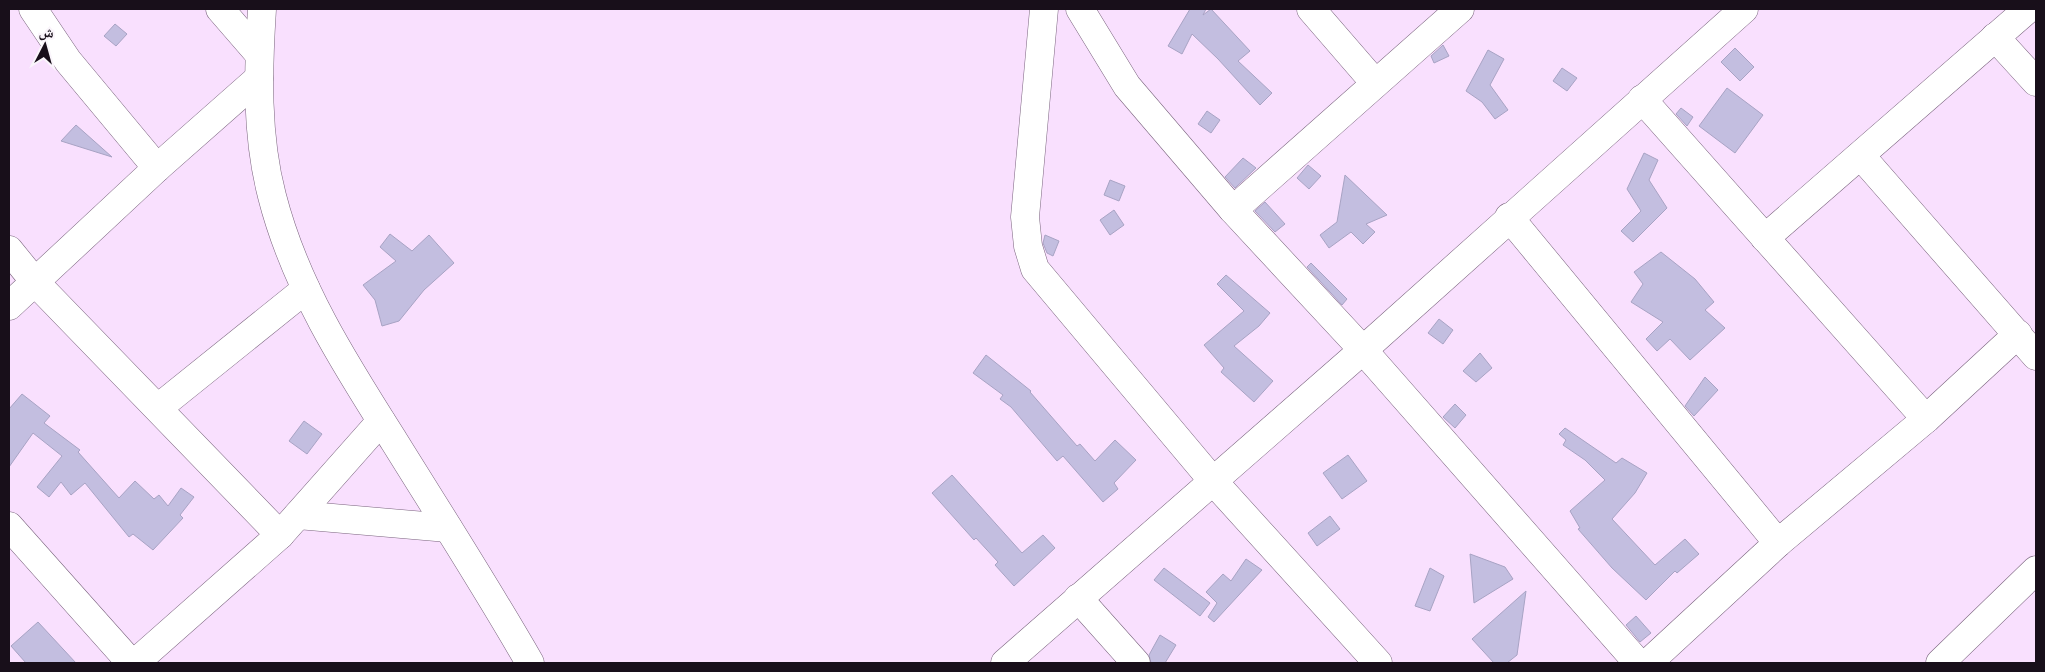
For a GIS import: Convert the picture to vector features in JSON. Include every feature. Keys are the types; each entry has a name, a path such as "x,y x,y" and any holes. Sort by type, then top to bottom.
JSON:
{"street":[{"path":"33,9 68,61 157,168"},
{"path":"220,9 259,66"},
{"path":"262,9 259,66 261,133 272,196 294,267 341,357 530,663"},
{"path":"1044,9 1026,217 1028,246 1035,269 1214,481 1378,663"},
{"path":"1080,9 1127,86 1233,210 1364,350 1638,663"},
{"path":"1311,9 1376,83"},
{"path":"1429,36 1433,9"},
{"path":"1233,210 1460,9"},
{"path":"1765,238 2028,9"},
{"path":"1005,663 1364,350 1509,217 1642,100 1730,13"},
{"path":"1995,37 2036,82"},
{"path":"9,306 157,168 259,66"},
{"path":"1642,100 1926,419"},
{"path":"1861,156 2036,356"},
{"path":"1509,217 1778,543"},
{"path":"9,250 35,282 280,535"},
{"path":"158,408 306,289"},
{"path":"1648,663 1778,543 1926,419 2018,334"},
{"path":"135,663 280,535 381,420"},
{"path":"298,514 448,528"},
{"path":"9,526 131,663"},
{"path":"1940,663 2036,570"},
{"path":"1078,598 1136,663"}],"building":[{"path":"1190,9 1206,9 1203,15 1211,9 1250,51 1238,61 1272,93 1260,105 1192,34 1182,54 1168,46"},
{"path":"115,24 127,34 116,46 104,36"},
{"path":"1443,45 1449,56 1434,63 1431,56"},
{"path":"1735,48 1754,67 1740,81 1721,62"},
{"path":"1488,50 1504,59 1490,85 1508,110 1495,119 1482,102 1466,91"},
{"path":"1562,68 1577,78 1567,91 1553,81"},
{"path":"1727,88 1763,115 1735,153 1699,126"},
{"path":"1681,108 1693,117 1687,126 1676,114"},
{"path":"1207,111 1220,120 1211,133 1198,124"},
{"path":"76,125 112,157 61,141"},
{"path":"1644,153 1658,160 1649,180 1667,208 1633,242 1621,231 1641,211 1627,189"},
{"path":"1243,158 1256,168 1235,188 1225,177"},
{"path":"1308,165 1321,176 1309,189 1297,178"},
{"path":"1345,175 1387,215 1366,224 1375,232 1363,244 1351,232 1329,248 1320,235 1337,222"},
{"path":"1110,180 1125,186 1119,201 1104,195"},
{"path":"1265,202 1285,224 1275,232 1255,211"},
{"path":"1114,210 1124,225 1110,235 1100,220"},
{"path":"390,234 412,251 429,235 454,263 424,290 399,321 382,326 375,300 363,285 396,261 380,247"},
{"path":"1045,235 1059,241 1053,256 1047,253 1043,243"},
{"path":"1661,252 1695,279 1714,302 1705,310 1725,328 1690,360 1670,339 1657,351 1646,339 1663,322 1631,302 1643,284 1634,272"},
{"path":"1311,263 1347,299 1342,305 1307,267"},
{"path":"1226,275 1270,313 1259,326 1234,346 1273,381 1254,402 1221,372 1224,368 1204,345 1244,311 1217,284"},
{"path":"1439,319 1453,330 1443,344 1428,333"},
{"path":"1480,353 1492,368 1476,382 1463,371"},
{"path":"986,355 1031,391 1077,446 1080,444 1095,461 1115,440 1136,460 1114,483 1118,489 1103,502 1063,456 1057,461 1011,407 1000,399 1003,395 973,373"},
{"path":"1705,377 1718,390 1694,416 1685,406"},
{"path":"22,394 50,416 44,423 80,450 78,452 119,498 135,481 154,499 159,495 168,506 181,488 194,497 180,515 183,518 153,550 133,534 129,537 85,483 71,495 61,482 49,497 37,487 62,456 33,433 9,467 9,409"},
{"path":"1455,404 1466,415 1455,428 1443,417"},
{"path":"304,421 322,434 307,454 289,441"},
{"path":"1565,428 1616,463 1622,458 1647,473 1635,493 1612,519 1655,565 1685,539 1699,554 1677,573 1675,571 1646,600 1612,568 1578,529 1580,528 1570,511 1605,480 1585,460 1563,445 1566,440 1559,434"},
{"path":"1348,455 1367,481 1342,499 1323,473"},
{"path":"952,475 1022,553 1043,535 1055,548 1014,586 995,565 998,562 976,538 974,540 932,493"},
{"path":"1330,516 1340,529 1317,546 1308,533"},
{"path":"1470,554 1505,567 1513,579 1474,603"},
{"path":"1246,559 1262,570 1214,622 1208,617 1217,603 1206,592 1223,574 1231,581"},
{"path":"1164,568 1210,603 1200,616 1154,580"},
{"path":"1430,568 1444,576 1430,611 1415,606"},
{"path":"1526,591 1517,655 1507,663 1494,663 1472,639"},
{"path":"1636,616 1651,633 1640,642 1626,625"},
{"path":"38,622 76,663 26,663 11,646"},
{"path":"1160,635 1176,645 1165,663 1151,663 1149,655"}]}
